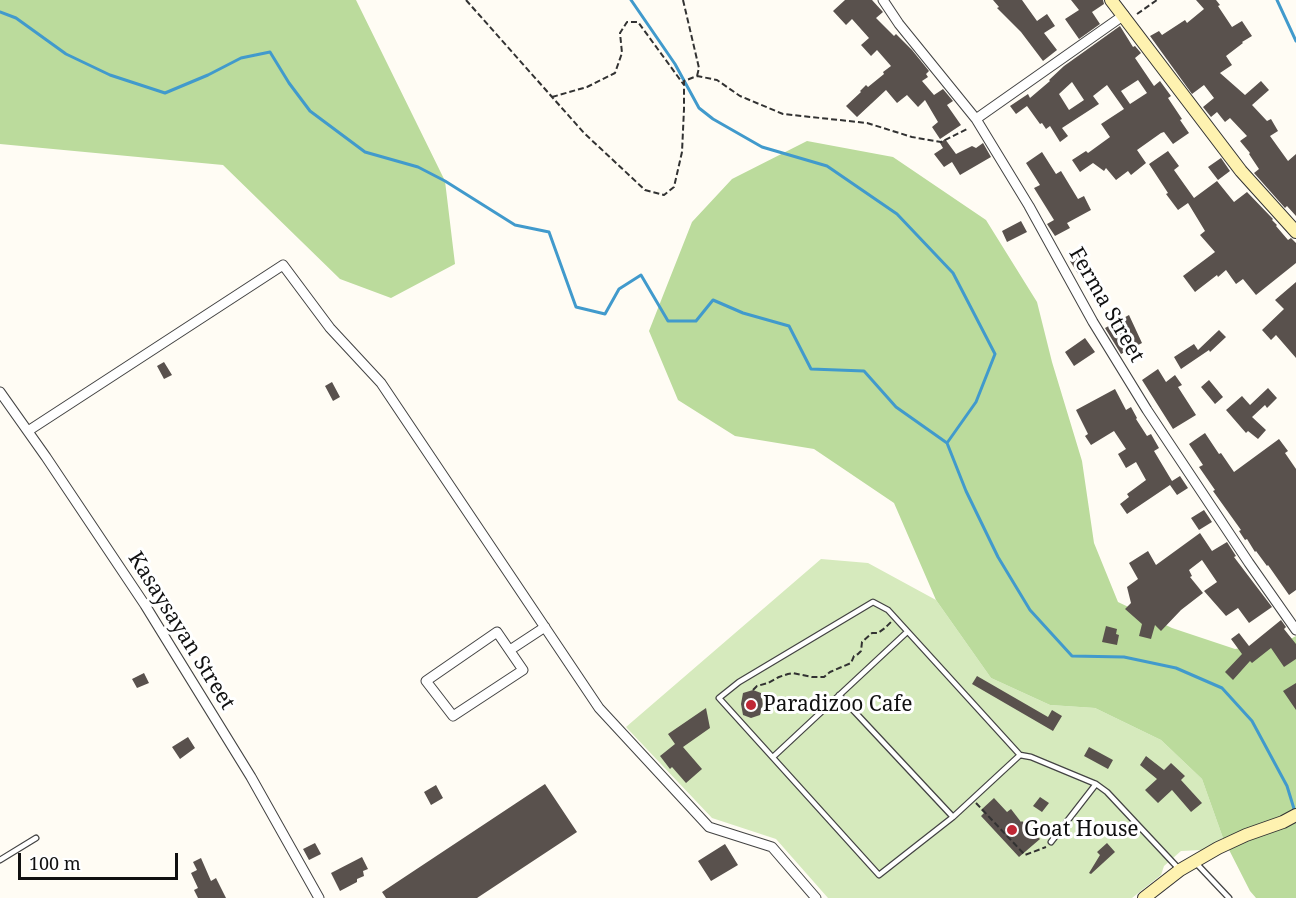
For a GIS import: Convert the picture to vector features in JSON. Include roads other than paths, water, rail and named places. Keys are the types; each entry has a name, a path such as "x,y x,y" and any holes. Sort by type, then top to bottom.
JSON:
{"main road":[{"path":"1112,0 1241,171 1296,232"},
{"path":"1143,898 1195,861 1246,835 1296,815"}],"street":[{"name":"Ferma Street","path":"883,0 899,24 977,122 1029,206 1093,322 1147,410 1296,630"},
{"path":"977,122 1124,15"},
{"path":"28,431 283,265 330,328 381,383 599,708 709,827 772,847 816,898"},
{"name":"Kasaysayan Street","path":"0,392 146,605 251,777 319,898"},
{"path":"510,650 544,627"},
{"path":"497,632 510,650 523,670 453,716 426,681 497,632"}],"lane":[{"path":"1020,755 953,818 879,875 719,698 739,682 873,602 888,610 1020,755 1031,757 1096,784 1107,792 1180,870"},
{"path":"773,757 907,632"},
{"path":"839,695 953,818"},
{"path":"1051,842 1096,784"},
{"path":"0,860 36,838"},
{"path":"1195,861 1229,898"}],"waterway":[{"path":"631,0 675,64 699,108 713,119 762,147 827,166 897,214 953,273 995,354 976,402 947,443"},
{"path":"1277,0 1296,41"},
{"path":"0,12 16,18 66,54 110,75 165,93 241,58 270,52 310,111 365,152 418,167 445,181 515,225 549,232 576,307 605,314 619,289 641,275 668,321 696,321 713,300 743,313 789,326 811,369 864,371 896,407 947,443 966,491 998,557 1030,610 1072,656 1124,657 1176,668 1222,688 1252,721 1287,786 1295,812"}],"place":[{"name":"Paradizoo Cafe","path":"751,705"},
{"name":"Goat House","path":"1012,830"}]}
